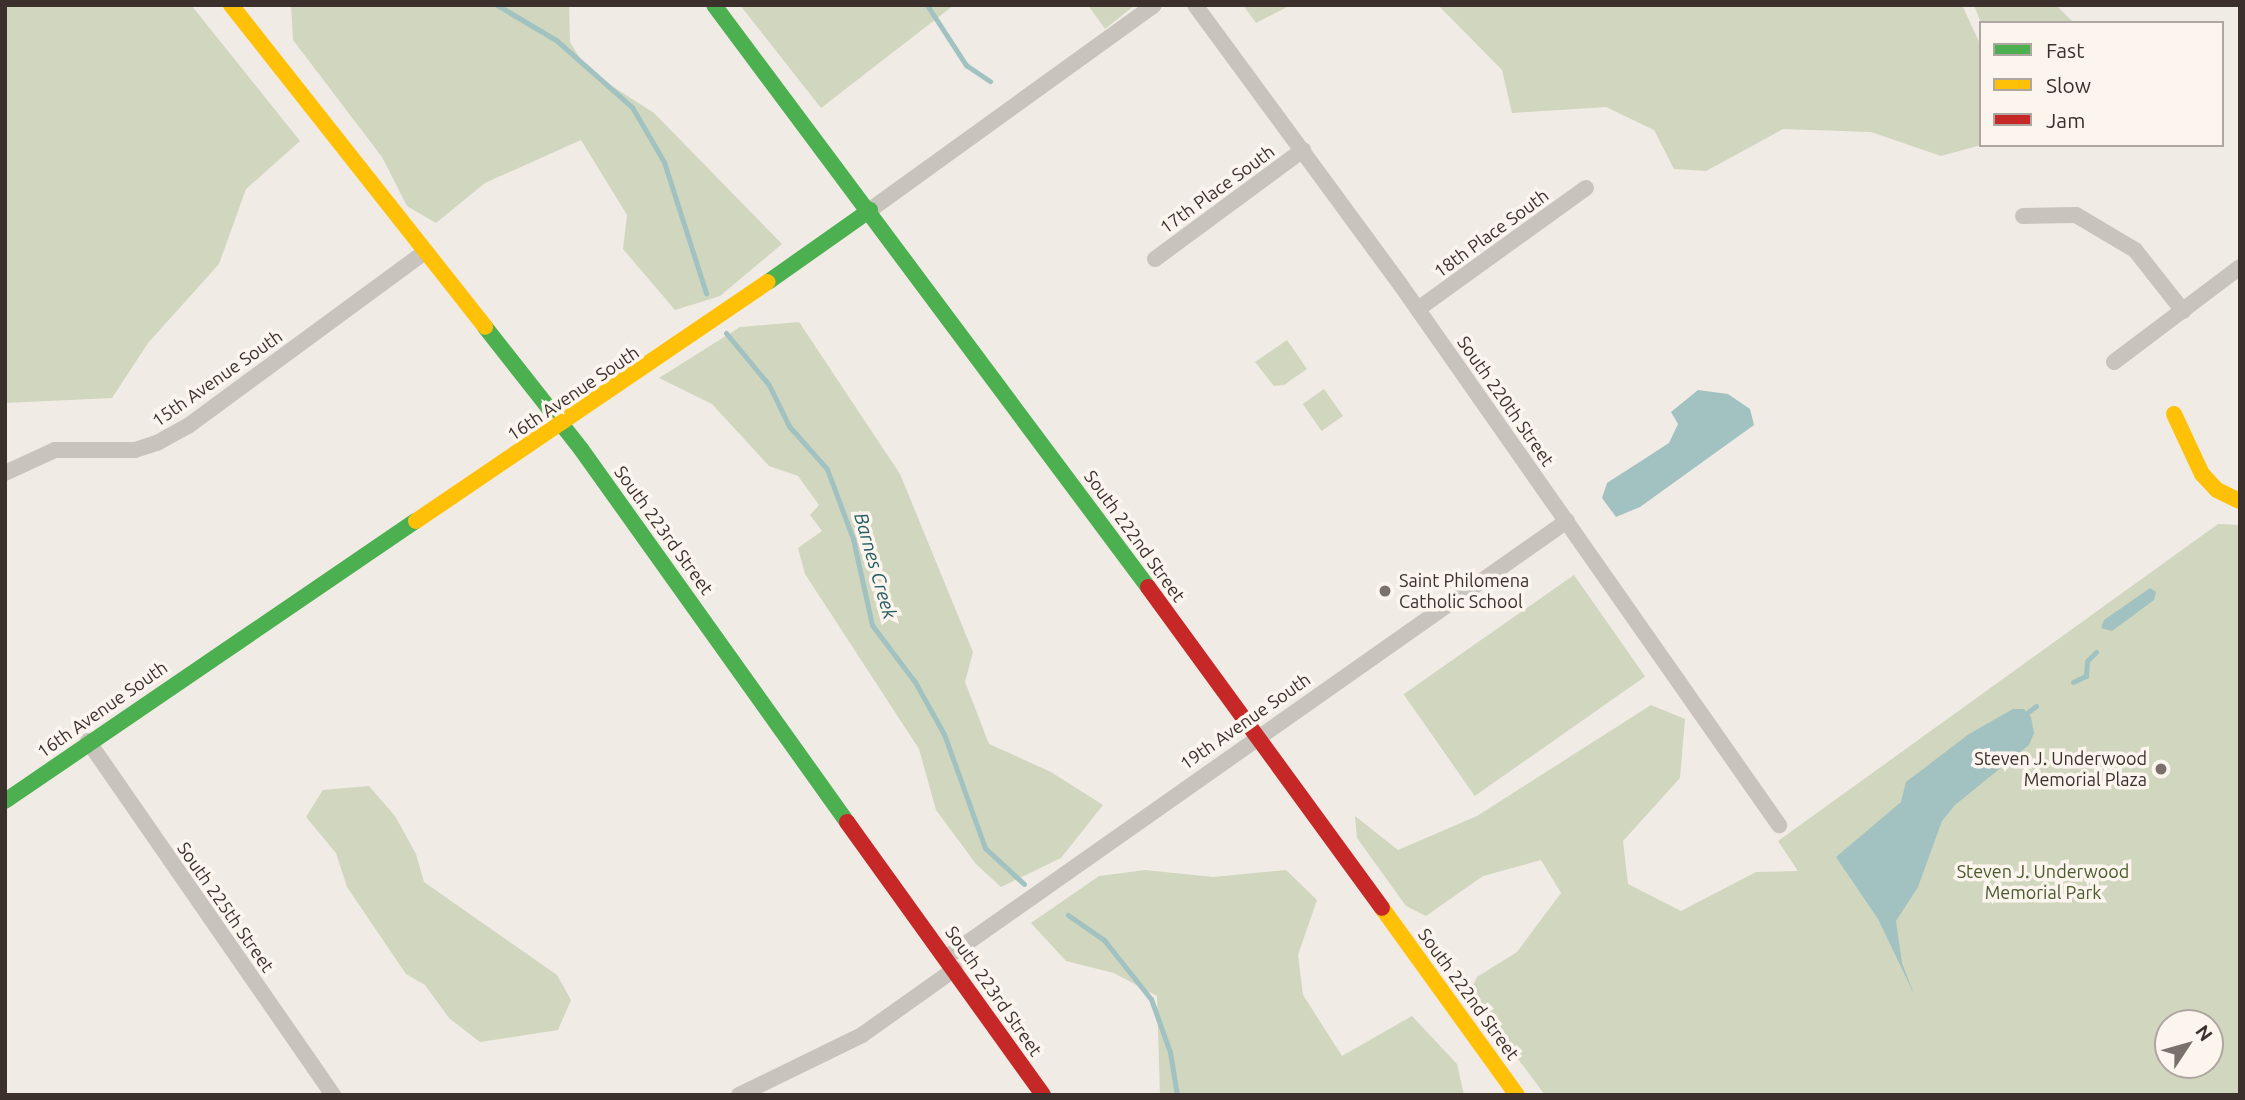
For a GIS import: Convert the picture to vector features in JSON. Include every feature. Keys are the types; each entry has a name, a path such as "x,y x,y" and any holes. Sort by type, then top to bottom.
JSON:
{"street":[{"name":"South 223rd Street","path":"231,5 563,425 1043,1095"},
{"name":"South 222nd Street","path":"714,5 870,210 1258,735 1517,1095"},
{"name":"16th Avenue South","path":"5,801 88,741 563,425 870,210 1154,5"},
{"name":"South 220th Street","path":"1195,5 1418,309 1779,825"},
{"name":"17th Place South","path":"1155,259 1303,150"},
{"name":"18th Place South","path":"1418,309 1586,188"},
{"path":"2023,216 2076,215 2135,250 2183,312"},
{"name":"15th Avenue South","path":"5,472 55,450 135,450 158,443 188,426 426,251"},
{"path":"2114,362 2240,267"},
{"path":"2175,414 2202,474 2217,490 2240,501"},
{"name":"19th Avenue South","path":"739,1095 862,1035 951,963 1258,735 1567,521"},
{"name":"South 225th Street","path":"88,741 333,1095"}],"green space":[{"path":"5,5 191,5 300,141 246,189 219,264 148,343 112,398 5,403"},
{"path":"291,5 569,5 570,42 587,70 654,113 782,244 720,296 675,310 623,249 627,215 581,140 485,183 436,223 407,206 382,157 293,40"},
{"path":"740,5 954,5 821,108"},
{"path":"1088,5 1135,5 1105,29"},
{"path":"1243,5 1291,5 1256,23"},
{"path":"1438,5 1962,5 1979,42 1979,146 1941,156 1871,132 1783,129 1706,171 1674,169 1654,130 1606,107 1512,113 1502,70"},
{"path":"1974,5 2056,5 2072,21 1980,21"},
{"path":"799,322 900,474 973,652 965,682 989,744 1051,772 1103,805 1061,858 1001,887 976,864 936,810 919,749 805,574 798,548 822,531 810,515 819,505 798,476 769,466 712,404 659,378 740,327"},
{"path":"1287,340 1307,369 1284,385 1274,386 1255,362"},
{"path":"1324,389 1343,416 1322,431 1303,404"},
{"name":"Steven J. Underwood Memorial Park","path":"2218,524 2240,525 2240,1095 1545,1095 1469,994 1477,977 1517,952 1561,893 1541,860 1483,876 1426,916 1406,906 1357,838 1355,816 1398,850 1477,816 1651,705 1685,719 1680,778 1623,841 1628,884 1681,911 1756,872 1798,871 1778,841"},
{"path":"1574,575 1645,677 1475,796 1404,694"},
{"path":"369,786 395,816 416,854 424,882 557,975 571,1000 558,1030 480,1042 449,1018 425,985 406,974 347,887 336,853 306,817 323,790"},
{"path":"1145,870 1213,877 1286,870 1317,900 1298,955 1303,995 1342,1056 1412,1016 1457,1064 1464,1095 1160,1095 1157,996 1114,973 1066,961 1031,923 1099,876"}],"water":[{"path":"1698,390 1728,394 1750,409 1754,425 1640,507 1616,517 1602,498 1607,483 1669,443 1678,424 1671,412"},
{"path":"2150,588 2156,592 2154,600 2112,631 2101,628 2104,620"},
{"path":"2013,709 2024,709 2031,717 2034,733 2029,745 1955,805 1942,821 1918,887 1896,921 1902,963 1914,994 1878,919 1836,857 1901,802 1906,782 1969,734"}],"waterway":[{"name":"Barnes Creek","path":"497,5 556,40 632,107 664,162 706,293"},
{"path":"927,5 966,65 990,81"},
{"name":"Barnes Creek","path":"726,333 769,385 789,426 827,469 853,539 872,625 915,682 944,734 985,848 1024,884"},
{"path":"2073,682 2086,676 2087,661 2096,652"},
{"path":"2028,712 2036,706"},
{"name":"Barnes Creek","path":"1068,915 1104,940 1151,999 1170,1052 1177,1095"}],"traffic: fast":[{"path":"714,5 1148,587"},
{"path":"768,282 870,210"},
{"path":"485,327 581,449 847,822"},
{"path":"5,801 416,521"}],"traffic: slow":[{"path":"231,5 485,327"},
{"path":"416,521 768,282"},
{"path":"2174,414 2202,474 2217,490 2240,501"},
{"path":"1382,908 1517,1095"}],"traffic: jam":[{"path":"1148,587 1382,908"},
{"path":"847,822 1043,1095"}],"place":[{"name":"Saint Philomena Catholic School","path":"1385,591"},
{"name":"Steven J. Underwood Memorial Plaza","path":"2161,769"}]}
